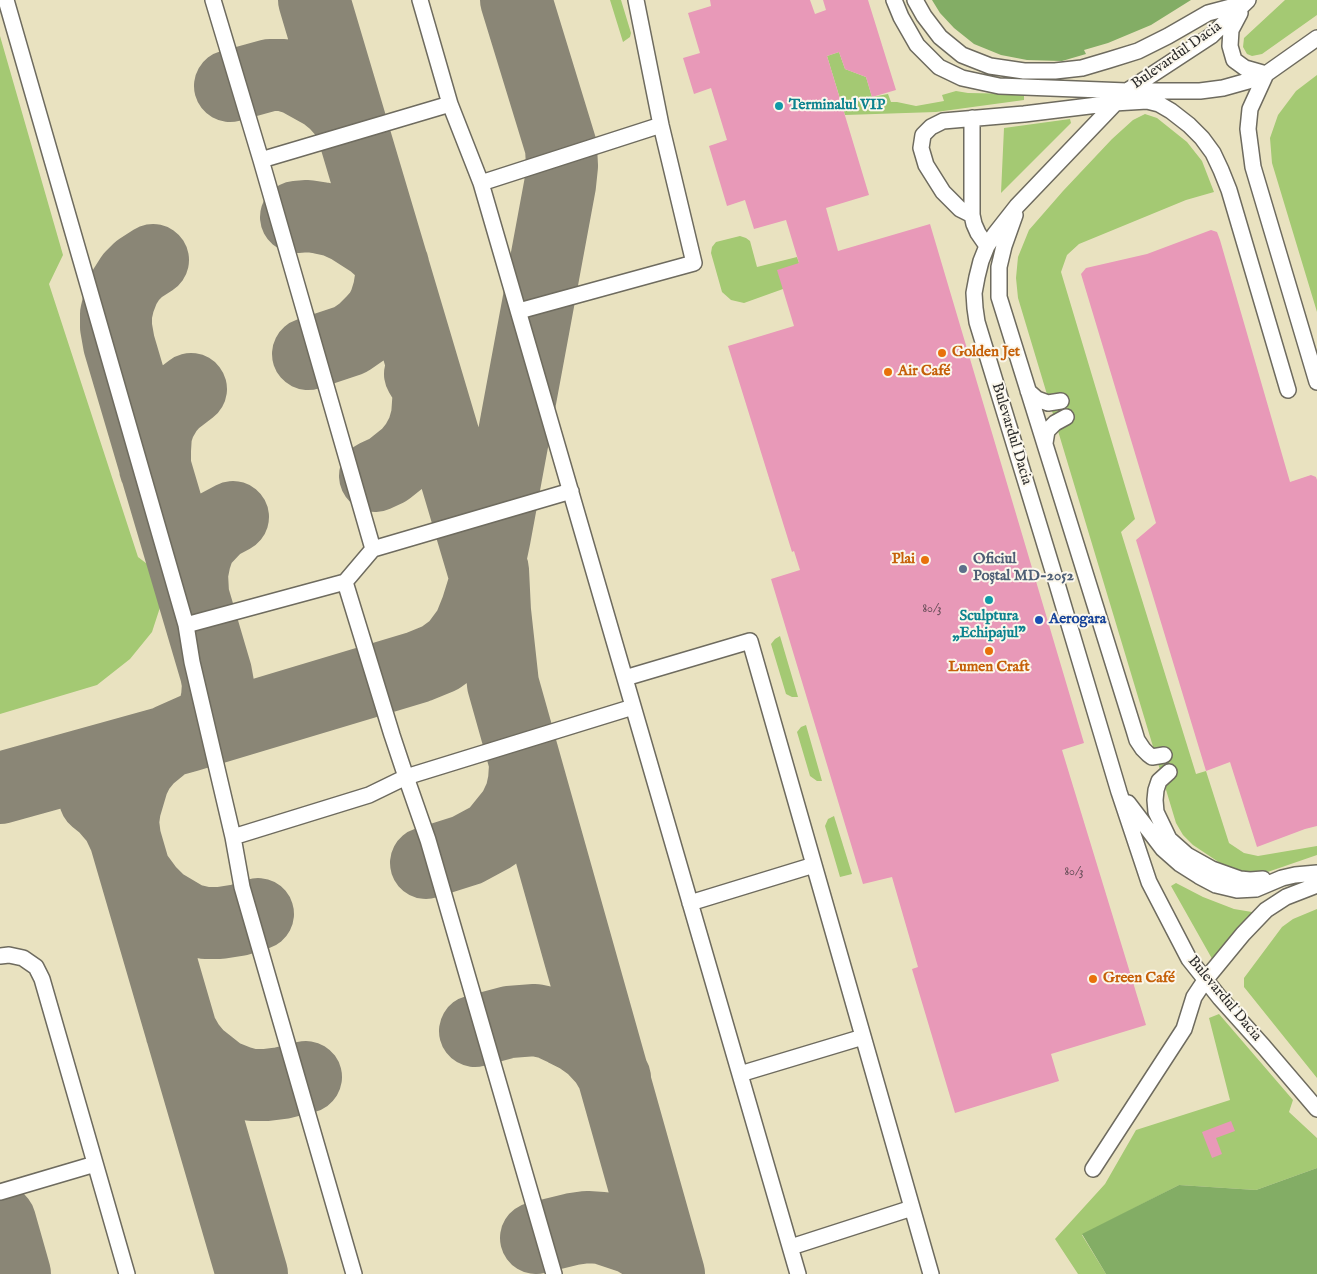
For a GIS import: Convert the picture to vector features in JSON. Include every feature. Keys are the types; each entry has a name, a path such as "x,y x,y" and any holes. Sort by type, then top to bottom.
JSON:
{"lane":[{"path":"6,0 186,626 192,662 233,837 242,887 354,1274"},
{"path":"213,0 262,160 373,549"},
{"path":"420,0 450,104 481,183 519,311 798,1274"},
{"path":"519,311 694,262 661,125 636,0"},
{"name":"Bulevardul Dacia","path":"894,0 917,45 938,68 962,78 999,86 1127,91 1200,91 1222,88 1266,74 1317,38"},
{"path":"915,0 924,16 940,37 962,55 990,66 1024,71 1055,71 1082,68 1138,51 1208,13 1247,1"},
{"path":"1247,1 1231,30 1230,46 1234,60 1245,68 1266,74 1250,109 1248,129 1253,166 1317,382"},
{"name":"Bulevardul Dacia","path":"1247,1 1211,36 1127,91 1114,103 1018,206 995,234 987,246 981,261 974,293 977,322 1120,792 1150,882 1189,959 1220,998 1317,1109"},
{"path":"972,215 960,209 943,192 926,165 920,148 923,135 931,127 943,121 1114,103 1147,101 1160,104 1189,125 1213,153 1229,190 1288,390"},
{"path":"262,160 450,104"},
{"path":"972,118 972,215 978,233 987,246"},
{"path":"481,183 661,125"},
{"path":"1018,206 999,267 999,297 1134,730 1142,749 1152,757 1164,755"},
{"path":"1028,391 1037,399 1048,403 1061,401"},
{"path":"1045,443 1047,431 1066,416"},
{"path":"186,626 345,582 373,549 571,491"},
{"path":"345,582 392,735 428,840 554,1274"},
{"path":"625,678 750,641 931,1274"},
{"path":"233,837 369,795 406,777 633,707"},
{"path":"1169,772 1159,781 1154,800 1156,812 1170,839 1188,855 1212,869 1230,876 1250,880 1282,878"},
{"name":"Bulevardul Dacia","path":"1120,792 1162,848 1180,864 1216,885 1237,890 1256,889 1282,878 1317,873"},
{"path":"690,902 814,865"},
{"path":"1093,1169 1184,1029 1194,997 1206,980 1243,934 1266,910 1286,897 1317,885"},
{"path":"0,956 9,955 23,958 36,967 42,979 127,1274"},
{"path":"740,1074 864,1037"},
{"path":"0,1192 95,1164"},
{"path":"790,1247 912,1208"}],"green space":[{"path":"610,0 621,0 631,33 630,37 623,42"},
{"path":"932,0 1191,0 1151,25 1108,43 1084,50 1086,54 1062,61 1027,60 1001,55 974,44 954,28 940,13"},
{"path":"1285,0 1317,0 1317,15 1262,54 1252,56 1247,54 1243,47 1244,38"},
{"path":"0,36 63,255 49,284 138,557 163,576 166,589 152,632 130,659 97,685 0,714"},
{"path":"839,52 845,69 866,77 872,97 888,94 891,102 916,106 944,101 942,95 956,91 1024,94 1024,100 936,112 845,115 827,56"},
{"path":"1317,75 1317,312 1272,163 1270,138 1278,115 1296,91"},
{"path":"1145,114 1157,118 1187,142 1202,161 1214,192 1186,200 1079,244 1067,255 1061,272 1135,519 1121,532 1196,774 1206,771 1229,843 1244,853 1258,856 1317,846 1317,855 1256,876 1238,872 1220,863 1193,845 1183,835 1176,823 1018,298 1016,278 1018,257 1029,230 1112,139 1133,120"},
{"path":"1070,119 1071,123 1001,193 1004,128"},
{"path":"740,236 750,241 757,267 797,257 799,263 783,289 744,303 731,300 722,292 711,253 712,247 716,242"},
{"path":"780,636 798,697 786,694 771,644"},
{"path":"806,725 822,781 817,781 810,776 797,732"},
{"path":"834,816 852,874 840,877 825,826 828,819"},
{"path":"1176,883 1203,897 1234,909 1266,913 1215,964 1171,886"},
{"path":"1317,909 1317,1078 1244,987 1244,978 1282,927 1293,919"},
{"path":"1219,1014 1293,1100 1289,1112 1317,1138 1317,1168 1256,1190 1179,1185 1082,1235 1106,1274 1078,1274 1055,1239 1105,1184 1136,1130 1230,1100 1209,1018"},
{"path":"1317,1168 1317,1274 1106,1274 1082,1234 1179,1185 1256,1190"}],"building":[{"path":"710,0 810,0 815,14 826,10 823,0 868,0 896,90 872,97 866,77 845,69 839,52 827,56 869,195 826,208 838,251 930,224 1084,743 1062,750 1146,1025 1051,1054 1059,1081 955,1113 912,969 918,967 892,877 863,884 771,579 800,570 794,551 792,552 728,346 794,326 777,270 799,263 786,220 754,229 745,200 727,206 709,146 727,140 711,88 694,94 683,58 700,53 688,13 711,6"},
{"path":"1211,230 1217,232 1220,240 1290,482 1311,475 1316,477 1317,480 1317,826 1257,847 1230,762 1206,771 1136,540 1156,523 1081,274 1086,268 1147,254"},
{"path":"1231,1121 1235,1131 1216,1138 1222,1154 1212,1158 1202,1132"}],"taxiway":[{"path":"314,0 484,572"},
{"path":"0,788 188,736 418,667 440,658 455,647 469,628 486,579 495,536 562,166 561,147 516,0"},
{"path":"230,86 270,75 284,75 297,79 324,94 335,103 344,113 352,127"},
{"path":"296,217 321,218 335,221 348,227 373,243 393,265 385,303 380,313 371,323 350,340 308,354"},
{"path":"125,838 123,822 125,808 133,781 139,769 148,758 170,740 206,724 214,711 218,684 119,344 116,327 116,314 124,288 139,269 153,260"},
{"path":"375,476 388,470 408,454 423,431 427,417 429,389 420,374"},
{"path":"155,468 156,434 160,422 174,402 191,389"},
{"path":"193,593 192,574 200,544 218,525 233,517"},
{"path":"493,570 495,611 503,684 669,1274"},
{"path":"426,863 467,850 493,836 514,810 521,795 525,766"},
{"path":"95,799 117,821 125,838 252,1274"},
{"path":"135,872 161,903 188,919 205,923 220,923 258,914"},
{"path":"475,1031 509,1022 535,1020 549,1023 578,1037 592,1047 605,1061 615,1078"},
{"path":"181,1031 198,1056 222,1075 237,1081 251,1085 266,1085 306,1077"},
{"path":"0,1221 15,1274"},
{"path":"536,1238 573,1229 587,1227 602,1228 632,1238 644,1245 665,1267 669,1274"}],"place":[{"name":"Terminalul VIP","path":"779,106"},
{"name":"Golden Jet","path":"942,353"},
{"name":"Air Café","path":"888,372"},
{"name":"Plai","path":"925,560"},
{"name":"Oficiul Poștal MD-2052","path":"963,569"},
{"name":"Sculptura „Echipajul”","path":"989,600"},
{"name":"Aerogara","path":"1039,620"},
{"name":"Lumen Craft","path":"989,651"},
{"name":"Green Café","path":"1093,979"}]}
